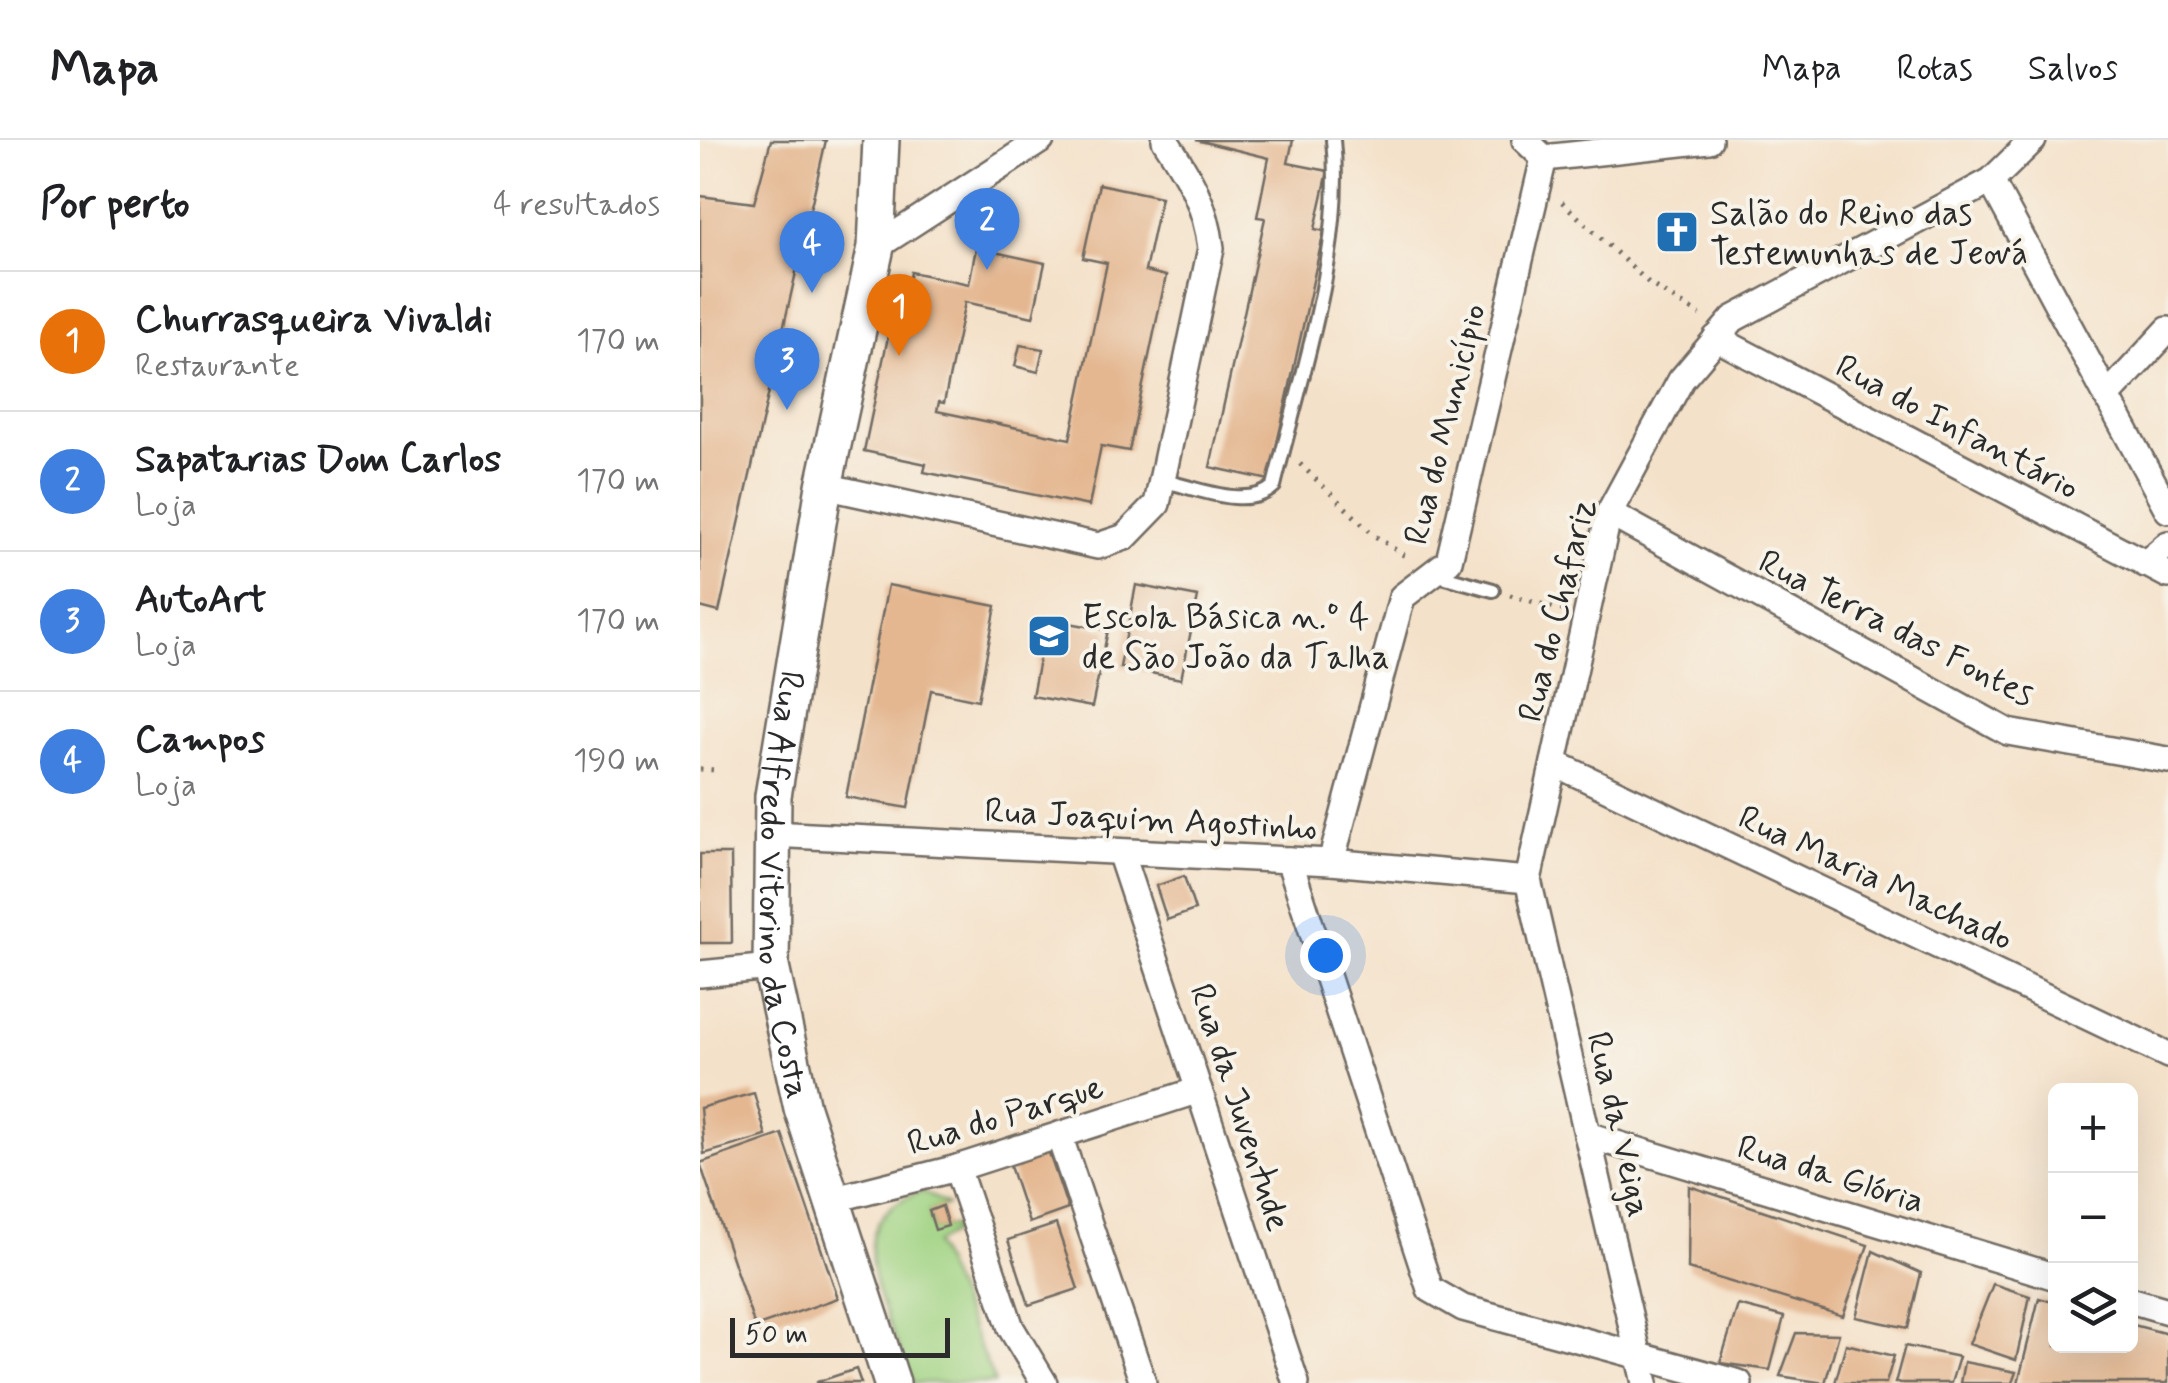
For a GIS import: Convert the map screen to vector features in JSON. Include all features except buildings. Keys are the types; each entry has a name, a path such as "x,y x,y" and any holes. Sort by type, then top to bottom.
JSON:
{"street":[{"name":"Rua Alfredo Vitorino da Costa","path":"881,140 876,248 824,486 773,796 771,967 802,1108 892,1383"},
{"path":"876,248 1041,140"},
{"path":"824,486 1098,546 1125,537 1158,504 1211,248 1208,217 1195,185 1165,140"},
{"path":"1526,140 1543,169 1710,140"},
{"name":"Rua do Chafariz","path":"1528,880 1609,513 1681,380 1733,318 1992,180 2033,140"},
{"name":"Rua do Município","path":"1330,862 1402,597 1449,561 1543,169"},
{"path":"1992,180 2168,510"},
{"path":"2107,396 2168,330"},
{"name":"Rua do Infantário","path":"1719,334 2156,570"},
{"name":"Rua Terra das Fontes","path":"1609,513 2008,732 2168,760"},
{"path":"2156,570 2168,544"},
{"name":"Rua Maria Machado","path":"1554,763 2168,1055"},
{"name":"Rua Joaquim Agostinho","path":"770,834 1330,862 1528,880"},
{"name":"Rua da Juventude","path":"1120,852 1296,1383"},
{"path":"1289,860 1430,1289 1464,1308 1739,1383"},
{"name":"Rua da Veiga","path":"1528,880 1644,1383"},
{"path":"700,974 771,967"},
{"name":"Rua do Parque","path":"831,1200 957,1168 1199,1090"},
{"path":"1059,1134 1143,1383"},
{"name":"Rua da Glória","path":"1587,1135 2048,1275"},
{"path":"957,1168 1011,1328 1044,1383"},
{"path":"2138,1302 2168,1311"}],"lane":[{"path":"1164,481 1245,499 1263,497 1274,486 1328,256 1336,169 1333,140"},
{"path":"1433,574 1493,590"}],"path":[{"path":"1543,169 1650,284 1719,334"},
{"path":"1284,448 1375,536 1433,574"},
{"path":"1493,590 1547,608 1586,614"},
{"path":"700,769 715,770"}],"green space":[{"path":"923,1191 947,1205 929,1211 935,1229 953,1225 955,1231 935,1244 995,1383 913,1383 891,1330 873,1274 872,1247 878,1224 894,1205"}],"place":[{"name":"Salão do Reino das Testemunhas de Jeová","path":"1677,232"},
{"name":"Sapatarias Dom Carlos","path":"987,270"},
{"name":"Campos","path":"812,293"},
{"name":"Churrasqueira Vivaldi","path":"899,356"},
{"name":"AutoArt","path":"787,410"},
{"name":"Escola Básica n.º 4 de São João da Talha","path":"1049,636"}]}
